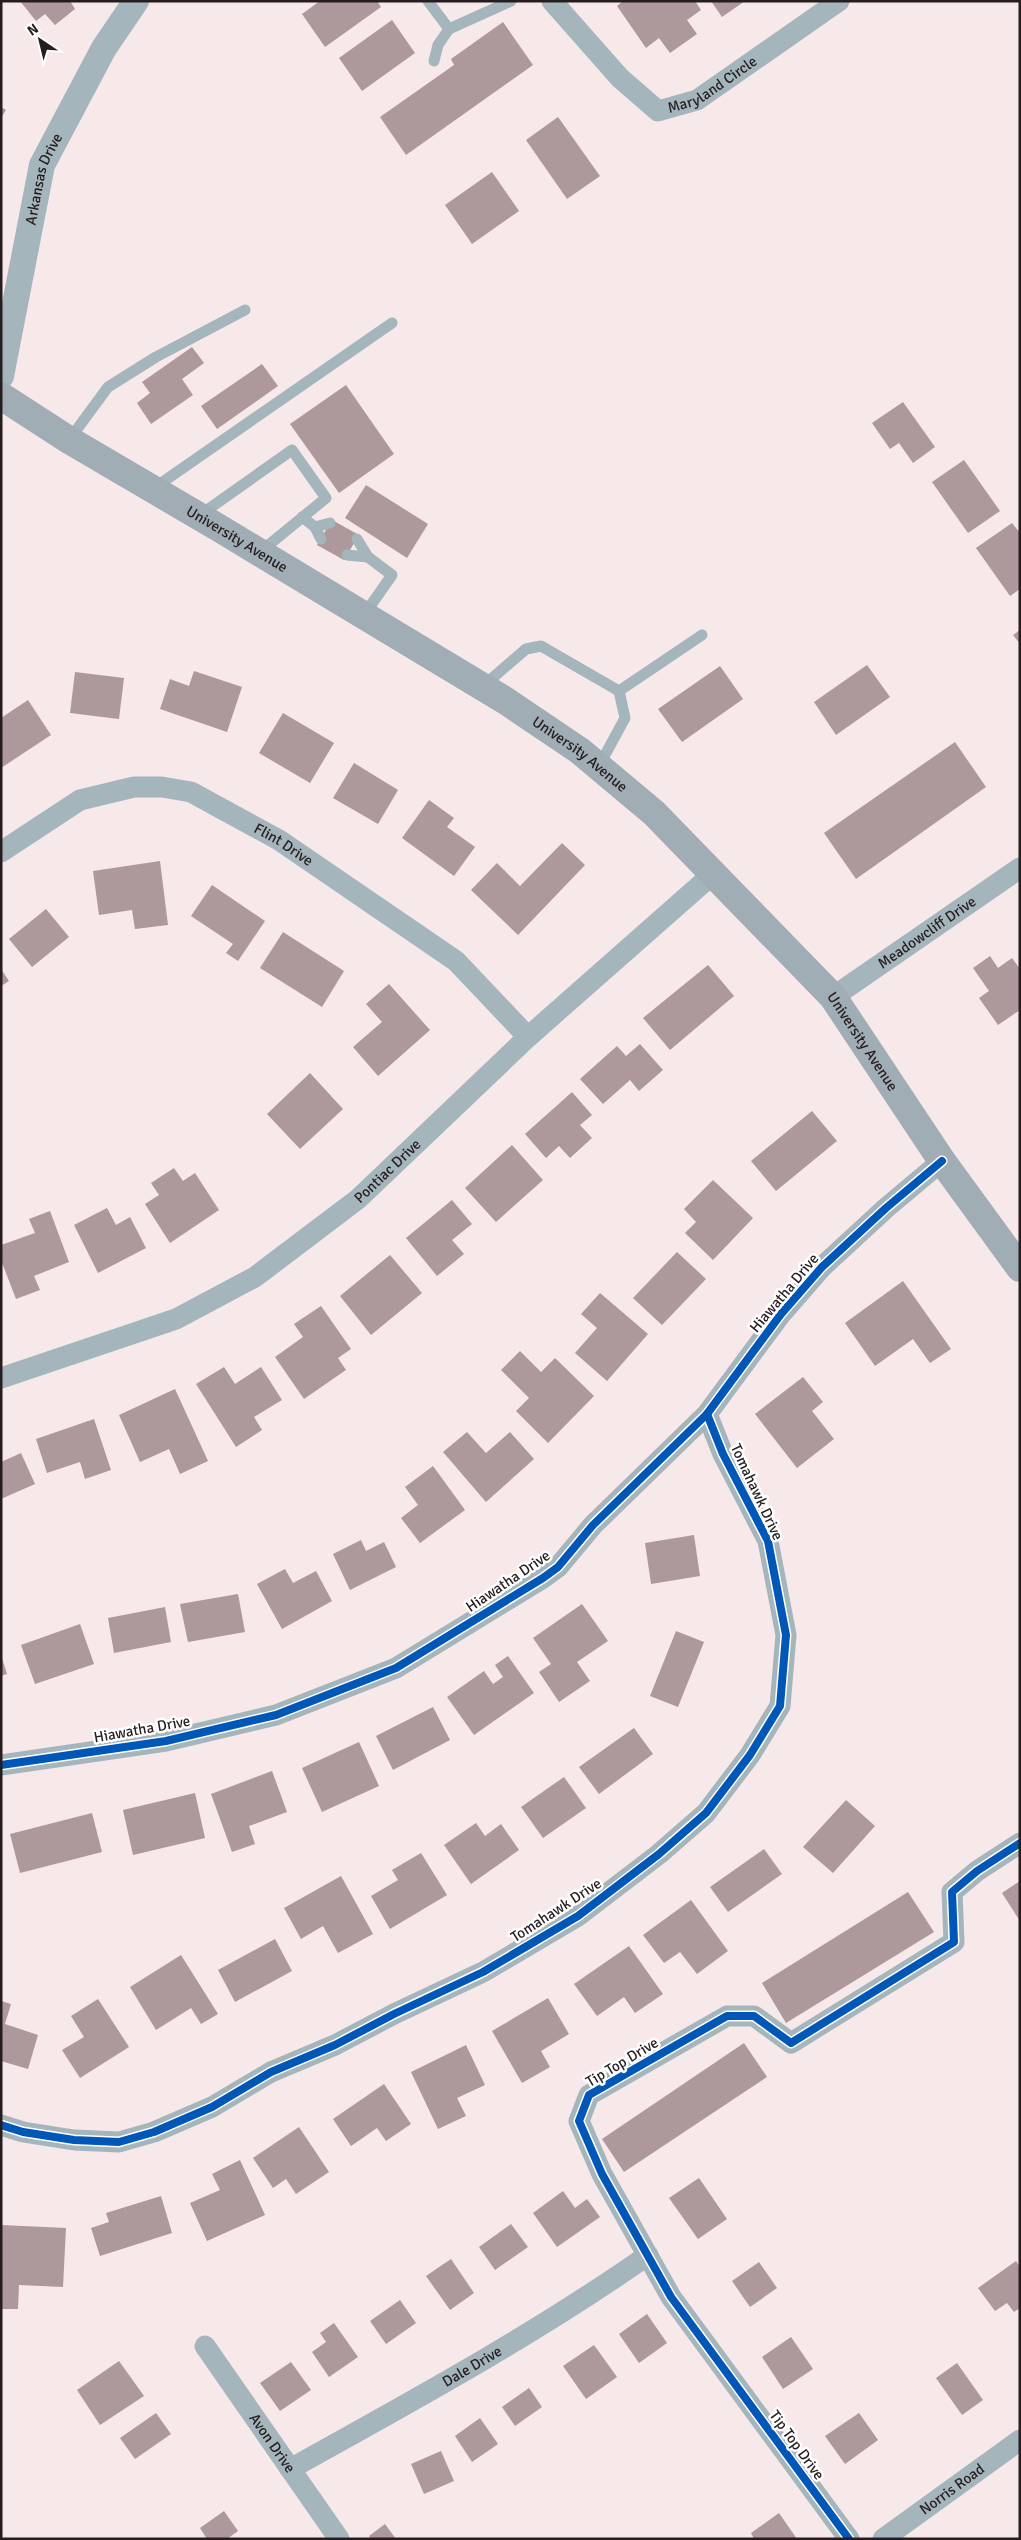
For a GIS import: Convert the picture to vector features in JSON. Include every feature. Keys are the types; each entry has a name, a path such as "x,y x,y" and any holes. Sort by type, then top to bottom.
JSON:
{"main road":[{"name":"University Avenue","path":"1,396 69,440 199,516 363,617 482,687 580,751 654,813 833,998 942,1161 1020,1268"}],"street":[{"name":"Arkansas Drive","path":"1,376 42,165 104,48 136,1"},
{"name":"Maryland Circle","path":"552,1 620,78 658,111 697,100 839,1"},
{"name":"Flint Drive","path":"1,852 80,800 106,792 134,787 162,787 191,792 279,840 456,961 528,1037"},
{"name":"Meadowcliff Drive","path":"833,998 1020,868"},
{"name":"Pontiac Drive","path":"1,1378 176,1319 255,1277 358,1199 528,1037 714,873"},
{"name":"Hiawatha Drive","path":"1,1765 166,1741 276,1715 396,1668 472,1623 558,1567 593,1526 707,1414 781,1314 822,1267 886,1208 942,1161"},
{"name":"Tomahawk Drive","path":"1,2125 23,2132 74,2140 118,2142 154,2132 212,2107 271,2072 335,2045 394,2014 483,1972 578,1916 659,1854 706,1813 750,1755 780,1706 786,1635 768,1541 723,1454 707,1414"},
{"name":"Tip Top Drive","path":"849,2539 671,2297 602,2174 579,2121 589,2095 727,2016 754,2016 791,2043 954,1942 952,1892 977,1871 1020,1843"},
{"name":"Dale Drive","path":"290,2469 476,2365 581,2302 648,2254"},
{"name":"Avon Drive","path":"205,2346 339,2539"},
{"name":"Norris Road","path":"883,2539 1020,2440"}],"lane":[{"path":"428,1 449,29"},
{"path":"434,61 438,45 449,29 511,1"},
{"path":"69,440 108,387 156,357 245,310"},
{"path":"152,489 392,323"},
{"path":"199,516 292,450 326,498 259,552"},
{"path":"302,517 315,527 321,539"},
{"path":"315,527 330,523"},
{"path":"357,539 368,557 392,575 363,617"},
{"path":"347,555 368,557"},
{"path":"619,690 702,635"},
{"path":"482,687 526,649 540,646 619,690 625,718 598,766"}],"building":[{"path":"20,1 70,1 75,9 55,25 45,14 36,21"},
{"path":"320,1 377,1 381,7 325,47 302,14"},
{"path":"623,1 695,1 701,10 687,20 697,34 670,53 659,38 646,48 617,6"},
{"path":"711,1 745,1 722,17"},
{"path":"392,20 415,53 362,91 339,58"},
{"path":"503,22 533,65 406,155 380,117 454,65 451,59"},
{"path":"1,107 6,110 1,118"},
{"path":"558,117 600,176 567,199 526,140"},
{"path":"492,172 519,211 472,244 445,205"},
{"path":"192,347 204,363 182,379 193,395 151,424 137,403 150,393 142,382"},
{"path":"262,364 278,386 217,429 201,406"},
{"path":"346,385 394,454 339,493 290,424"},
{"path":"903,402 935,447 913,463 899,443 890,449 872,423"},
{"path":"964,460 1000,511 968,533 932,482"},
{"path":"366,485 428,524 407,558 345,518"},
{"path":"332,520 359,535 344,560 317,545"},
{"path":"1012,523 1020,533 1020,589 1010,596 976,548"},
{"path":"1020,630 1020,644 1013,635"},
{"path":"867,665 890,697 836,735 814,702"},
{"path":"720,666 743,699 682,742 658,709"},
{"path":"194,671 242,687 227,732 160,709 170,679 189,686"},
{"path":"75,672 124,678 119,719 70,713"},
{"path":"28,700 51,735 1,768 1,718"},
{"path":"283,713 334,743 310,783 259,753"},
{"path":"955,742 986,787 856,879 824,833"},
{"path":"354,763 398,790 378,824 333,798"},
{"path":"429,800 454,818 447,827 475,847 454,876 402,838"},
{"path":"562,843 585,865 518,935 471,890 497,863 520,886"},
{"path":"160,861 168,925 135,929 132,910 99,915 93,871"},
{"path":"212,885 265,921 238,961 226,953 233,944 191,916"},
{"path":"46,909 69,937 32,967 9,939"},
{"path":"283,932 344,971 322,1007 260,968"},
{"path":"990,956 998,968 1012,958 1020,969 1020,1010 998,1025 979,998 989,991 973,968"},
{"path":"708,965 734,996 670,1050 643,1018"},
{"path":"1,969 9,981 1,986"},
{"path":"389,984 430,1030 378,1076 353,1047 382,1022 366,1004"},
{"path":"640,1044 663,1070 639,1091 630,1080 603,1104 580,1079 617,1046 626,1056"},
{"path":"310,1073 343,1109 300,1149 267,1114"},
{"path":"572,1092 592,1115 580,1125 592,1138 570,1158 559,1146 546,1158 525,1134"},
{"path":"812,1111 837,1141 776,1191 751,1161"},
{"path":"512,1145 543,1180 496,1222 465,1188"},
{"path":"174,1168 183,1181 195,1173 219,1210 170,1243 145,1204 159,1195 151,1183"},
{"path":"713,1180 753,1218 713,1260 685,1233 696,1222 684,1209"},
{"path":"452,1200 472,1224 452,1240 464,1254 437,1276 406,1238"},
{"path":"107,1208 116,1225 130,1217 146,1248 98,1273 74,1225"},
{"path":"50,1211 69,1262 34,1276 40,1290 16,1299 1,1260 1,1245 35,1233 29,1219"},
{"path":"677,1252 706,1279 662,1325 633,1298"},
{"path":"390,1255 422,1293 371,1335 340,1296"},
{"path":"903,1281 951,1349 930,1363 913,1339 875,1366 845,1323"},
{"path":"600,1293 648,1334 607,1381 575,1353 597,1328 581,1314"},
{"path":"321,1306 351,1349 338,1358 346,1370 304,1399 275,1357 303,1337 294,1324"},
{"path":"520,1351 541,1372 555,1358 594,1396 548,1443 516,1411 529,1398 501,1370"},
{"path":"224,1367 235,1384 261,1367 282,1400 254,1417 262,1430 236,1447 196,1384"},
{"path":"803,1377 823,1402 812,1411 834,1439 797,1468 755,1414"},
{"path":"175,1389 208,1461 180,1474 169,1449 140,1462 119,1415"},
{"path":"94,1419 111,1470 85,1479 80,1462 47,1473 36,1439"},
{"path":"467,1432 486,1453 510,1432 534,1459 486,1502 443,1452"},
{"path":"21,1453 35,1484 1,1499 1,1462"},
{"path":"433,1466 465,1510 420,1543 401,1518 418,1505 405,1487"},
{"path":"694,1535 700,1576 651,1584 645,1543"},
{"path":"361,1540 366,1551 384,1542 396,1567 350,1590 333,1554"},
{"path":"285,1569 293,1583 316,1571 332,1601 282,1629 257,1584"},
{"path":"238,1594 245,1632 188,1642 180,1604"},
{"path":"582,1604 608,1641 577,1662 590,1681 559,1702 539,1672 551,1664 533,1638"},
{"path":"165,1607 171,1642 114,1653 108,1618"},
{"path":"80,1624 94,1664 35,1684 21,1645"},
{"path":"676,1631 704,1642 678,1707 650,1696"},
{"path":"1,1655 7,1674 1,1676"},
{"path":"508,1656 534,1693 474,1735 447,1697 484,1671 493,1684 503,1677 495,1665"},
{"path":"433,1707 450,1740 393,1770 376,1736"},
{"path":"634,1728 653,1754 599,1794 579,1767"},
{"path":"359,1742 379,1786 322,1812 302,1768"},
{"path":"272,1771 287,1812 249,1826 255,1844 232,1852 211,1794"},
{"path":"564,1777 586,1808 543,1838 521,1807"},
{"path":"195,1793 205,1838 133,1855 123,1810"},
{"path":"846,1800 875,1826 833,1873 803,1847"},
{"path":"92,1813 102,1852 20,1873 10,1834"},
{"path":"476,1823 485,1836 501,1824 519,1850 471,1884 444,1845"},
{"path":"764,1849 782,1874 728,1912 710,1887"},
{"path":"421,1853 447,1895 390,1929 371,1896 398,1880 392,1870"},
{"path":"341,1876 373,1934 338,1953 323,1926 301,1939 284,1908"},
{"path":"1020,1881 1020,1921 1002,1893"},
{"path":"908,1892 934,1932 786,2023 762,1983"},
{"path":"691,1900 728,1951 697,1974 680,1952 664,1963 643,1935"},
{"path":"275,1939 292,1971 235,2002 218,1970"},
{"path":"629,1946 663,1994 635,2013 624,1997 597,2016 574,1984"},
{"path":"181,1955 218,2014 201,2024 191,2008 156,2030 130,1987"},
{"path":"548,1998 569,2034 541,2051 550,2067 522,2083 492,2031"},
{"path":"98,1999 129,2047 80,2078 62,2050 84,2037 71,2016"},
{"path":"1,2001 11,2004 5,2024 38,2035 28,2069 1,2061"},
{"path":"744,2043 767,2077 624,2172 602,2139"},
{"path":"466,2045 485,2085 457,2098 466,2116 438,2129 411,2072"},
{"path":"384,2084 411,2124 386,2141 377,2128 351,2146 333,2119"},
{"path":"299,2127 329,2172 296,2194 286,2179 273,2188 253,2158"},
{"path":"240,2160 265,2215 207,2241 190,2203 220,2190 212,2174"},
{"path":"699,2178 727,2219 698,2239 669,2198"},
{"path":"563,2191 575,2208 587,2199 600,2217 557,2247 533,2213"},
{"path":"161,2196 172,2233 100,2256 91,2228 109,2222 106,2213"},
{"path":"511,2224 528,2247 495,2270 479,2247"},
{"path":"1,2225 66,2228 63,2287 19,2285 18,2309 1,2309"},
{"path":"451,2259 474,2293 450,2310 426,2276"},
{"path":"1016,2261 1020,2267 1020,2308 1014,2312 1007,2303 995,2311 978,2288"},
{"path":"759,2262 777,2288 750,2307 732,2281"},
{"path":"400,2300 416,2323 386,2344 370,2321"},
{"path":"647,2314 667,2343 639,2363 619,2334"},
{"path":"334,2323 358,2357 329,2377 312,2352 326,2342 320,2333"},
{"path":"791,2337 813,2369 783,2389 762,2357"},
{"path":"594,2345 617,2377 586,2399 563,2366"},
{"path":"119,2361 144,2396 100,2425 77,2390"},
{"path":"291,2362 311,2390 280,2411 260,2383"},
{"path":"957,2363 983,2400 962,2415 936,2378"},
{"path":"529,2388 542,2407 515,2426 502,2407"},
{"path":"156,2413 171,2434 135,2459 120,2438"},
{"path":"859,2413 878,2440 845,2464 825,2436"},
{"path":"480,2418 498,2444 472,2462 455,2436"},
{"path":"441,2451 454,2481 424,2494 411,2464"},
{"path":"224,2511 238,2531 227,2539 207,2539 200,2528"},
{"path":"779,2513 797,2539 754,2539 751,2533"},
{"path":"385,2524 396,2539 371,2539 369,2536"}],"cycle path":[{"path":"1,1765 166,1741 276,1715 396,1668 543,1578 558,1567 593,1525 707,1414 781,1314 822,1267 886,1208 942,1161"},
{"path":"1,2125 23,2132 74,2140 119,2142 154,2132 212,2107 271,2072 335,2045 394,2014 483,1972 578,1916 659,1854 706,1813 750,1755 780,1706 786,1635 768,1541 723,1454 707,1414"},
{"path":"849,2539 671,2297 602,2174 579,2121 589,2095 727,2016 754,2016 791,2043 954,1942 952,1892 977,1871 1020,1843"}]}
